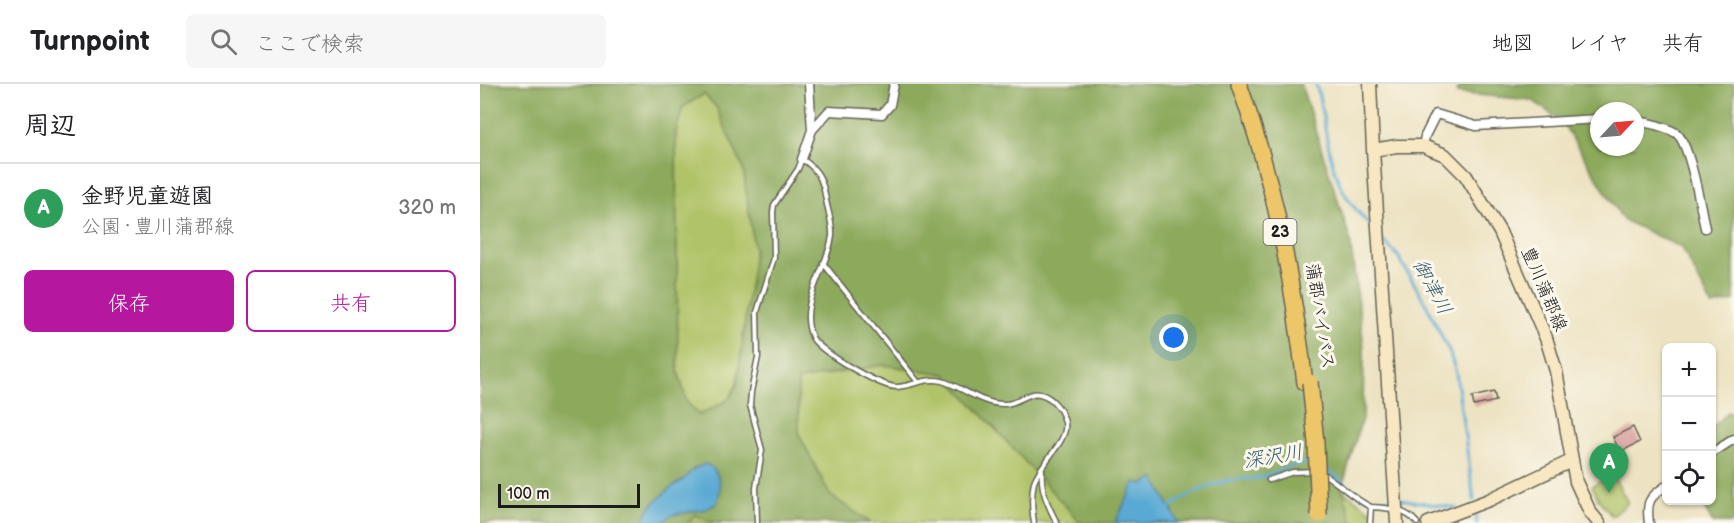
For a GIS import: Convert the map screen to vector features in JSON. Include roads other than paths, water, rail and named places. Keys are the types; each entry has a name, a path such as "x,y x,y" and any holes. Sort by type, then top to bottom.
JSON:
{"highway":[{"name":"蒲郡バイパス","path":"1239,84 1264,163 1277,215 1308,383"},
{"name":"蒲郡バイパス","path":"1245,84 1263,134 1284,220 1301,311 1317,519"}],"main road":[{"path":"1370,84 1397,523"},
{"name":"豊川蒲郡線","path":"1373,150 1397,146 1423,146 1445,155 1466,176 1508,250 1551,353 1576,482 1590,512 1599,523"},
{"path":"1428,523 1489,500 1571,461"}],"street":[{"path":"802,159 812,130 809,84"},
{"path":"812,130 829,111 877,114 885,112 890,105 894,84"},
{"path":"1423,146 1425,136 1436,114 1476,126 1590,120"},
{"path":"1644,123 1676,132 1681,138 1692,169 1705,228"},
{"path":"1715,451 1734,439"},
{"path":"1649,523 1647,508 1653,495 1662,489"},
{"path":"1590,512 1600,516 1606,523"}],"lane":[{"path":"757,523 756,488 762,450 750,398 758,357 757,312 774,258 772,212 774,205 802,159 819,174 825,190 832,235 810,303 813,339 828,352 896,388 918,382 940,381 972,396 1000,404 1015,403 1035,393 1047,397 1056,404 1066,427 1064,435 1034,483 1032,497 1034,523"},
{"path":"823,262 918,382"},
{"path":"1043,466 1043,488 1046,501 1057,523"},
{"path":"1269,480 1293,472 1316,471 1330,478 1371,507 1398,510 1417,523"},
{"path":"1370,523 1371,507"}],"water":[{"path":"705,464 714,470 719,481 716,504 706,509 673,515 661,523 646,523 645,516 651,506 695,468"},
{"path":"1154,478 1179,523 1115,523 1135,482 1143,484"}],"waterway":[{"name":"御津川","path":"1316,84 1330,154 1339,182 1352,204 1375,231"},
{"name":"御津川","path":"1383,240 1398,256 1425,302 1449,351 1456,373 1474,500"},
{"name":"深沢川","path":"1169,508 1193,493 1220,483 1259,478 1293,465 1312,463"},
{"name":"深沢川","path":"1321,466 1362,496 1375,500 1394,499"},
{"name":"深沢川","path":"1400,499 1456,508"},
{"name":"御津川","path":"1475,510 1477,523"}],"place":[{"name":"金野児童遊園","path":"1609,493"}]}
